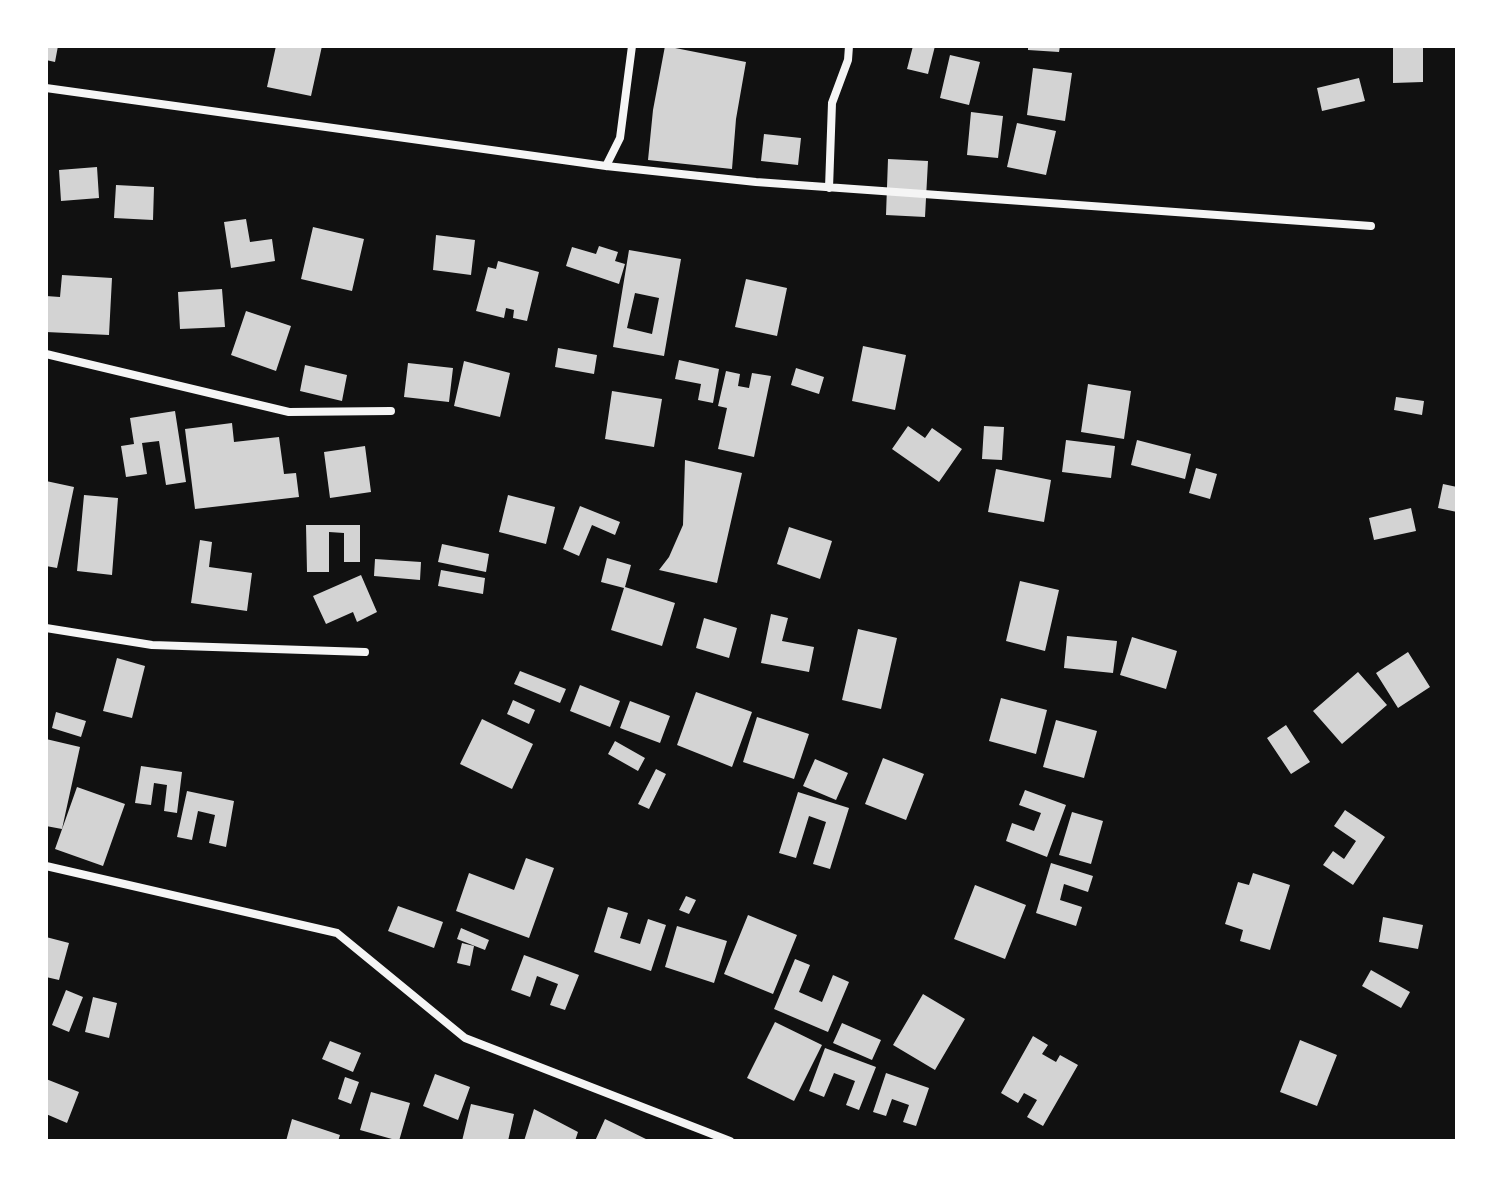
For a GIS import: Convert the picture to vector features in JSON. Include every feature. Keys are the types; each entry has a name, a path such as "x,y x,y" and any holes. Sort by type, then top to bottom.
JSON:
{"street":[{"path":"606,166 620,138 632,46"},
{"path":"829,188 832,103 848,60 849,46"},
{"path":"46,88 606,166 829,188 1371,226"},
{"path":"46,354 289,412 391,411"},
{"path":"46,628 152,645 365,652"},
{"path":"46,866 337,933 465,1038 730,1141"}],"building":[{"path":"46,46 58,46 55,62 46,60"},
{"path":"276,46 322,46 311,96 267,87"},
{"path":"665,46 746,62 736,119 732,169 648,160 653,110"},
{"path":"913,46 935,46 928,74 907,69"},
{"path":"1028,46 1060,46 1059,52 1028,50"},
{"path":"1393,46 1423,46 1423,82 1393,83"},
{"path":"950,55 980,62 969,105 940,98"},
{"path":"1033,68 1072,73 1065,121 1027,115"},
{"path":"1359,78 1365,101 1322,111 1317,88"},
{"path":"971,112 1003,116 998,158 967,155"},
{"path":"1017,123 1056,131 1046,175 1007,167"},
{"path":"764,134 801,138 798,165 761,161"},
{"path":"888,159 928,161 925,217 886,215"},
{"path":"97,167 99,198 61,201 59,170"},
{"path":"116,185 154,187 153,220 114,218"},
{"path":"246,219 250,242 272,239 275,261 231,268 224,222"},
{"path":"313,227 364,239 352,291 301,279"},
{"path":"436,235 475,240 471,275 433,270"},
{"path":"599,246 618,252 615,261 625,264 619,284 566,266 572,247 596,254"},
{"path":"629,250 681,259 664,356 613,347","holes":["635,293 659,298 652,334 627,328"]},
{"path":"498,261 539,272 527,321 513,318 514,310 506,308 504,318 476,311 488,267 496,269"},
{"path":"62,275 112,278 109,335 46,332 46,296 60,297"},
{"path":"746,279 787,288 777,336 735,327"},
{"path":"222,289 225,327 180,329 178,292"},
{"path":"246,311 291,326 276,371 231,355"},
{"path":"863,346 906,355 895,410 852,401"},
{"path":"558,348 597,355 594,374 555,367"},
{"path":"679,360 719,369 713,403 698,400 701,384 675,379"},
{"path":"464,361 510,373 500,417 454,406"},
{"path":"408,363 453,368 449,402 404,397"},
{"path":"305,365 347,375 342,401 300,391"},
{"path":"796,368 824,377 819,394 791,385"},
{"path":"726,371 740,374 738,386 749,388 752,373 771,376 754,457 718,449 727,408 718,406"},
{"path":"1088,384 1131,391 1124,439 1081,432"},
{"path":"612,391 662,399 654,447 605,439"},
{"path":"1396,397 1424,401 1422,415 1394,410"},
{"path":"175,411 186,482 166,485 159,441 142,443 147,474 126,477 121,446 134,444 130,418"},
{"path":"232,423 234,442 279,437 284,474 296,473 299,497 195,509 185,429"},
{"path":"908,426 925,438 932,428 962,449 939,482 892,449"},
{"path":"984,426 1004,427 1002,460 982,459"},
{"path":"1066,440 1115,446 1111,478 1062,472"},
{"path":"1137,440 1191,454 1185,479 1131,465"},
{"path":"365,446 371,492 330,498 324,452"},
{"path":"685,460 742,473 717,583 659,570 669,557 683,525"},
{"path":"1196,468 1217,474 1210,499 1189,493"},
{"path":"996,469 1051,480 1044,522 988,512"},
{"path":"46,481 74,487 57,568 46,566"},
{"path":"1443,484 1457,487 1457,512 1438,508"},
{"path":"84,495 118,498 112,575 77,571"},
{"path":"508,495 555,507 546,544 499,532"},
{"path":"580,506 620,522 615,535 592,525 579,556 563,549"},
{"path":"1411,508 1416,531 1374,540 1369,518"},
{"path":"306,525 360,525 360,562 344,562 344,533 329,532 329,572 307,572"},
{"path":"789,527 832,541 820,579 777,564"},
{"path":"200,540 212,542 209,567 252,573 247,611 191,603"},
{"path":"442,544 489,554 486,572 438,562"},
{"path":"607,558 631,565 625,587 675,603 662,646 611,630 624,588 601,582"},
{"path":"375,559 421,562 420,580 374,576"},
{"path":"441,570 485,578 483,594 438,586"},
{"path":"361,575 377,612 357,622 353,612 326,624 313,596"},
{"path":"1020,581 1059,590 1045,651 1006,641"},
{"path":"771,614 788,618 782,641 814,647 809,672 761,663"},
{"path":"704,618 737,628 729,658 696,648"},
{"path":"858,629 897,638 881,709 842,700"},
{"path":"1067,636 1117,641 1113,673 1064,668"},
{"path":"1132,637 1177,651 1166,689 1120,675"},
{"path":"1408,652 1430,687 1398,708 1376,673"},
{"path":"117,658 145,666 132,718 103,711"},
{"path":"520,671 566,689 560,703 514,684"},
{"path":"1358,672 1387,705 1342,744 1313,711"},
{"path":"580,685 620,701 610,727 570,711"},
{"path":"696,692 752,712 732,767 677,745"},
{"path":"1001,698 1047,710 1036,754 989,741"},
{"path":"513,700 535,710 529,724 507,714"},
{"path":"630,701 670,716 660,743 620,728"},
{"path":"56,712 86,721 81,737 52,728"},
{"path":"757,717 809,734 794,779 743,762"},
{"path":"482,719 533,744 512,789 460,764"},
{"path":"1056,720 1097,731 1084,778 1043,767"},
{"path":"1286,725 1310,762 1291,774 1267,738"},
{"path":"46,739 80,747 62,829 46,826"},
{"path":"615,741 645,758 638,771 608,754"},
{"path":"883,758 924,774 906,820 865,804"},
{"path":"815,759 848,773 836,800 803,786"},
{"path":"141,766 182,772 177,813 164,811 167,785 154,783 151,805 135,803"},
{"path":"656,769 666,774 649,809 638,804"},
{"path":"77,787 125,804 103,866 55,849"},
{"path":"1025,790 1066,805 1047,857 1006,841 1012,823 1034,831 1041,813 1019,805"},
{"path":"187,791 234,801 226,847 209,843 215,815 198,811 192,840 177,837"},
{"path":"798,792 849,808 830,869 813,864 826,822 809,816 796,858 779,853"},
{"path":"1345,810 1385,837 1353,885 1323,865 1333,851 1344,859 1356,841 1334,826"},
{"path":"1072,812 1103,821 1091,864 1059,855"},
{"path":"526,858 554,868 529,938 456,911 469,873 514,890"},
{"path":"1051,863 1093,876 1088,892 1064,884 1060,900 1082,907 1076,926 1036,913"},
{"path":"1253,873 1290,885 1270,950 1240,941 1243,930 1225,924 1238,882 1249,885"},
{"path":"975,885 1026,905 1005,959 954,939"},
{"path":"686,896 696,900 689,914 679,910"},
{"path":"398,906 443,922 434,948 388,931"},
{"path":"608,907 628,913 620,938 640,944 648,919 666,925 651,971 594,952"},
{"path":"748,915 797,935 773,994 724,974"},
{"path":"1383,917 1423,925 1418,949 1379,942"},
{"path":"677,926 727,941 714,983 665,967"},
{"path":"461,928 489,940 485,950 457,939"},
{"path":"46,937 69,943 59,980 46,977"},
{"path":"462,943 474,946 470,966 457,963"},
{"path":"524,955 579,975 565,1010 550,1005 558,984 537,976 530,997 511,990"},
{"path":"795,959 810,965 799,992 822,1002 833,975 849,982 828,1032 774,1009"},
{"path":"1371,970 1410,992 1401,1008 1362,986"},
{"path":"66,990 83,997 69,1032 52,1025"},
{"path":"923,994 965,1019 935,1070 893,1045"},
{"path":"93,997 117,1003 109,1038 85,1032"},
{"path":"775,1022 822,1045 794,1101 747,1078"},
{"path":"842,1023 881,1040 872,1060 833,1043"},
{"path":"1033,1036 1048,1045 1042,1054 1056,1062 1060,1055 1078,1065 1043,1126 1027,1117 1037,1100 1024,1093 1018,1103 1001,1093"},
{"path":"1300,1040 1337,1055 1317,1106 1280,1092"},
{"path":"330,1041 361,1053 353,1072 322,1059"},
{"path":"825,1048 876,1067 859,1110 846,1105 855,1081 834,1073 824,1097 809,1091"},
{"path":"886,1073 929,1088 916,1126 903,1122 909,1105 892,1099 886,1116 873,1112"},
{"path":"435,1074 470,1087 458,1120 423,1106"},
{"path":"345,1077 359,1082 351,1104 338,1099"},
{"path":"46,1079 79,1092 67,1123 46,1114"},
{"path":"371,1092 410,1103 399,1141 360,1130"},
{"path":"471,1104 514,1114 508,1141 462,1141"},
{"path":"534,1109 578,1132 575,1141 524,1141"},
{"path":"292,1119 340,1135 338,1141 286,1141"},
{"path":"605,1119 650,1141 595,1141"}]}
